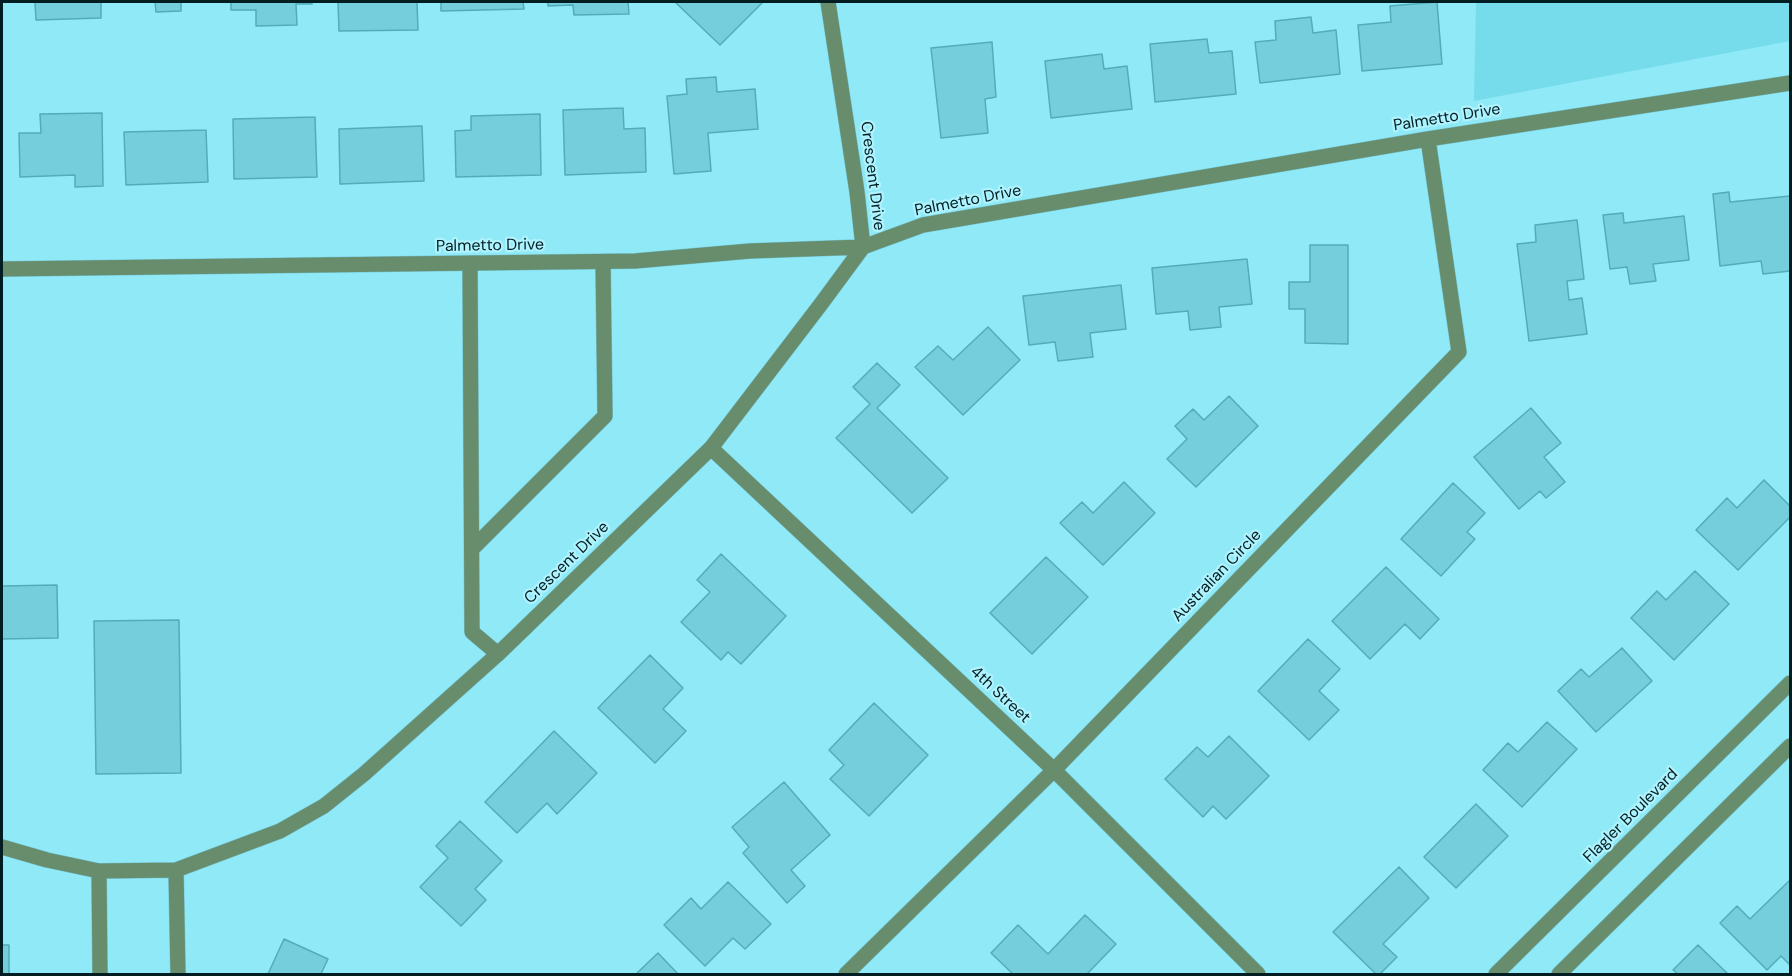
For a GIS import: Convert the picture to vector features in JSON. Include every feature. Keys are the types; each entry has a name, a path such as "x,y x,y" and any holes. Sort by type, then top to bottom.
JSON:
{"street":[{"name":"Crescent Drive","path":"2,847 47,860 99,871 176,870 280,831 324,806 364,774 498,654 711,448 863,247 858,192 828,2"},
{"name":"Palmetto Drive","path":"2,269 603,262 684,258 750,251 863,247 923,225 1428,139 1791,83"},
{"name":"Australian Circle","path":"846,975 1054,770 1459,352 1428,139"},
{"path":"472,549 605,416 603,262"},
{"path":"470,264 472,632 498,654"},
{"name":"4th Street","path":"711,448 1054,770 1258,975"},
{"name":"Flagler Boulevard","path":"1496,975 1791,683"},
{"path":"1559,975 1791,746"},
{"path":"176,870 177,975"},
{"path":"99,871 99,975"}],"shaded area":[{"path":"1476,2 1790,2 1790,41 1474,101"}],"building":[{"path":"35,2 101,2 101,18 36,20"},
{"path":"155,2 181,2 181,11 156,12"},
{"path":"231,2 312,2 312,4 296,4 297,25 256,26 256,10 231,10"},
{"path":"338,2 417,2 418,30 339,31"},
{"path":"441,2 523,2 524,9 441,11"},
{"path":"548,2 628,2 629,14 574,15 573,5 548,6"},
{"path":"675,2 763,2 720,45"},
{"path":"1437,2 1442,64 1362,71 1358,25 1391,22 1390,6"},
{"path":"1311,17 1313,33 1336,30 1340,74 1260,83 1255,42 1276,40 1275,21"},
{"path":"1207,39 1209,53 1232,51 1236,94 1155,102 1150,44"},
{"path":"992,42 996,97 985,99 988,133 941,138 931,48"},
{"path":"1102,54 1104,69 1127,66 1132,109 1051,118 1045,61"},
{"path":"716,77 717,92 755,89 758,129 708,133 711,171 674,174 667,96 687,94 686,79"},
{"path":"623,108 624,129 645,128 646,172 565,175 563,110"},
{"path":"102,113 103,186 75,187 75,175 20,177 19,133 41,133 40,114"},
{"path":"540,114 541,175 456,177 455,131 471,130 471,116"},
{"path":"315,117 317,177 234,179 233,119"},
{"path":"422,126 424,181 340,184 339,129"},
{"path":"206,130 208,182 126,185 124,132"},
{"path":"1729,192 1730,202 1790,196 1790,271 1763,274 1761,261 1720,266 1713,194"},
{"path":"1623,213 1624,223 1684,216 1689,260 1653,264 1656,281 1630,284 1627,267 1610,269 1603,215"},
{"path":"1577,220 1584,279 1567,281 1569,300 1582,298 1587,334 1529,341 1517,244 1536,242 1535,225"},
{"path":"1310,245 1348,245 1348,344 1305,343 1305,309 1289,309 1289,282 1310,282"},
{"path":"1247,259 1252,304 1219,307 1221,327 1190,330 1188,311 1156,314 1152,268"},
{"path":"1121,285 1126,329 1090,333 1093,357 1058,361 1055,342 1029,345 1023,296"},
{"path":"988,327 1020,360 963,415 915,367 938,346 953,360"},
{"path":"877,363 900,385 877,408 948,478 912,513 836,438 870,404 853,387"},
{"path":"1229,396 1258,426 1196,487 1167,459 1187,439 1175,426 1193,409 1204,420"},
{"path":"1531,408 1561,443 1544,457 1565,482 1546,498 1540,491 1519,509 1474,457"},
{"path":"1764,480 1790,506 1790,517 1738,570 1696,530 1727,498 1737,508"},
{"path":"1124,482 1155,513 1103,565 1060,523 1082,502 1093,513"},
{"path":"1453,483 1485,513 1467,532 1475,539 1441,576 1401,539"},
{"path":"721,554 786,616 741,664 728,652 721,660 681,622 710,592 697,580"},
{"path":"1046,557 1088,597 1032,654 990,613"},
{"path":"1386,567 1439,619 1420,639 1405,624 1370,659 1332,621"},
{"path":"1695,571 1729,604 1674,660 1631,618 1657,591 1666,600"},
{"path":"57,585 58,638 2,639 2,586"},
{"path":"179,620 181,773 96,774 94,621"},
{"path":"1308,639 1340,669 1319,691 1339,710 1309,740 1258,691"},
{"path":"1622,648 1652,681 1596,732 1558,691 1581,669 1589,677"},
{"path":"650,655 683,688 663,709 686,731 655,763 598,708"},
{"path":"874,703 928,755 869,816 830,779 844,765 829,750"},
{"path":"1547,722 1577,749 1522,807 1483,770 1508,743 1518,752"},
{"path":"554,731 597,773 557,814 547,803 517,833 485,802"},
{"path":"1229,736 1269,776 1226,819 1213,806 1203,817 1165,779 1197,747 1208,757"},
{"path":"784,782 830,835 791,870 805,886 787,903 743,853 749,847 732,827"},
{"path":"1476,804 1508,836 1456,888 1424,857"},
{"path":"460,821 502,861 475,889 486,900 461,926 420,887 448,858 436,846"},
{"path":"1399,867 1429,898 1383,944 1397,957 1380,974 1376,974 1333,932"},
{"path":"1790,880 1790,965 1781,956 1767,970 1720,923 1737,906 1750,919"},
{"path":"728,882 771,924 745,949 733,938 705,966 664,925 691,898 701,909"},
{"path":"1085,915 1116,944 1087,974 1013,974 991,953 1018,925 1048,954"},
{"path":"284,939 328,959 321,974 268,974"},
{"path":"2,945 9,945 9,974 2,974"},
{"path":"1698,945 1728,974 1678,974 1673,970"},
{"path":"658,953 678,974 636,974"}]}
